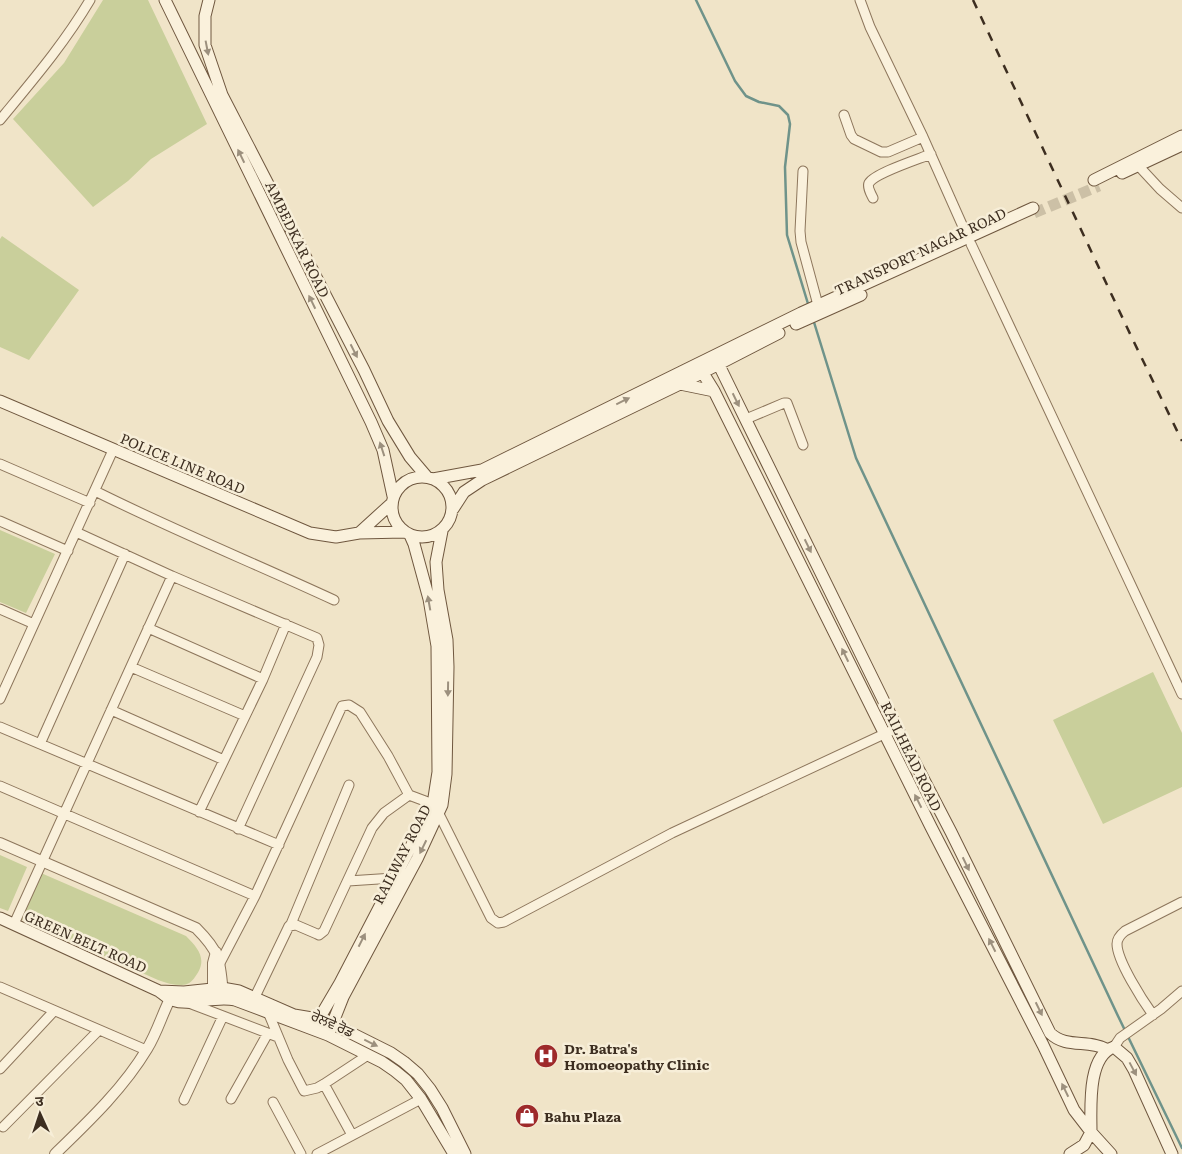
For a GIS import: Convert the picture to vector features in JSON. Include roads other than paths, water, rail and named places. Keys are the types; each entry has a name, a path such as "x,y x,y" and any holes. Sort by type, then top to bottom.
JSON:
{"main road":[{"name":"AMBEDKAR ROAD","path":"165,0 371,422 383,450 392,500"},
{"path":"209,0 205,16 205,45 222,95 364,370 388,421 410,457 430,478 447,489 452,499 451,519 442,531 432,537 418,538 407,534"},
{"path":"1096,183 1182,136"},
{"path":"1135,162 1182,145"},
{"name":"TRANSPORT NAGAR ROAD","path":"802,319 817,309 1034,211"},
{"path":"359,533 392,500 402,484 415,478 430,478 482,470 700,369 802,319"},
{"path":"717,360 733,357 802,319"},
{"path":"727,382 733,357"},
{"name":"RAILHEAD ROAD","path":"717,360 897,728 1050,1033 1061,1041 1100,1046 1114,1045"},
{"path":"453,509 464,492 482,480 680,384 700,369"},
{"name":"RAILHEAD ROAD","path":"700,369 714,391 1074,1110 1111,1154"},
{"path":"680,384 714,391"},
{"name":"POLICE LINE ROAD","path":"0,401 310,533 336,537 359,533 407,534"},
{"path":"315,1024 340,983 394,878 436,809 438,772 437,646 429,599 417,552 407,534 394,521 391,509 392,500"},
{"name":"RAILWAY ROAD","path":"328,1035 343,997 417,859 436,809 444,796 448,668 436,562 442,531"},
{"path":"937,838 950,832"},
{"name":"GREEN BELT ROAD","path":"0,918 171,996"},
{"path":"171,996 239,991 253,1002 315,1024 333,1024 391,1053 418,1074 430,1089 442,1108 465,1154"},
{"path":"171,996 186,1002 218,993"},
{"name":"ਰੇਲਵੇ ਰੋਡ","path":"253,1002 268,1012 315,1024 328,1035 382,1062 406,1080 421,1099 454,1154"},
{"path":"1070,1154 1084,1145 1091,1132 1093,1075 1096,1066 1114,1045 1127,1058 1134,1070 1172,1154"}],"street":[{"path":"0,120 53,56 73,29 90,0"},
{"path":"860,0 870,27 931,154 969,241 1182,694"},
{"path":"844,115 854,139 881,152 888,152 923,137"},
{"path":"872,198 869,183 874,179 931,154"},
{"path":"1135,162 1182,208"},
{"path":"803,170 800,242 817,309"},
{"path":"746,420 785,402 788,405 803,446"},
{"path":"0,699 113,450"},
{"path":"0,464 90,503"},
{"path":"95,491 160,523 334,600"},
{"path":"0,521 68,551"},
{"path":"76,532 172,576 317,638 319,650 238,829"},
{"path":"40,744 125,554"},
{"path":"14,924 172,576"},
{"path":"0,610 34,624"},
{"path":"199,812 263,679 286,624"},
{"path":"148,628 263,679"},
{"path":"131,666 245,716"},
{"path":"0,675 9,679"},
{"path":"218,993 220,963 279,845 339,709 344,705 353,707 360,712 388,756 409,795 436,809 491,918 498,923 504,922 672,832 897,728"},
{"path":"111,710 224,760"},
{"path":"0,727 279,845"},
{"path":"253,1002 291,924 349,785"},
{"path":"0,786 255,896"},
{"path":"291,924 296,924 317,934 322,933 372,828 384,813 409,795"},
{"path":"0,843 196,928 216,952 220,963"},
{"path":"348,881 394,878"},
{"path":"1153,1015 1120,956 1117,942 1124,931 1182,902"},
{"path":"216,952 213,963 218,993"},
{"path":"0,986 146,1050"},
{"path":"1114,1045 1182,991"},
{"path":"55,1154 99,1110 132,1070 146,1050 171,996"},
{"path":"186,1002 278,1037"},
{"path":"0,1069 54,1011"},
{"path":"268,1012 302,1090 308,1091 324,1084 368,1056"},
{"path":"184,1100 223,1016"},
{"path":"1,1128 99,1030"},
{"path":"231,1099 268,1033"},
{"path":"324,1084 352,1135"},
{"path":"317,1154 421,1099"},
{"path":"273,1102 301,1154"}],"waterway":[{"path":"696,0 735,81 746,96 759,102 779,106 788,115 790,124 785,167 787,235 809,307"},
{"path":"813,319 856,458 1182,1148"}],"tunnel":[{"path":"1034,213 1099,186"}],"railway":[{"path":"973,0 1182,441"}],"place":[{"name":"Dr. Batra's Homoeopathy Clinic","path":"546,1056"},
{"name":"Bahu Plaza","path":"527,1116"}]}
